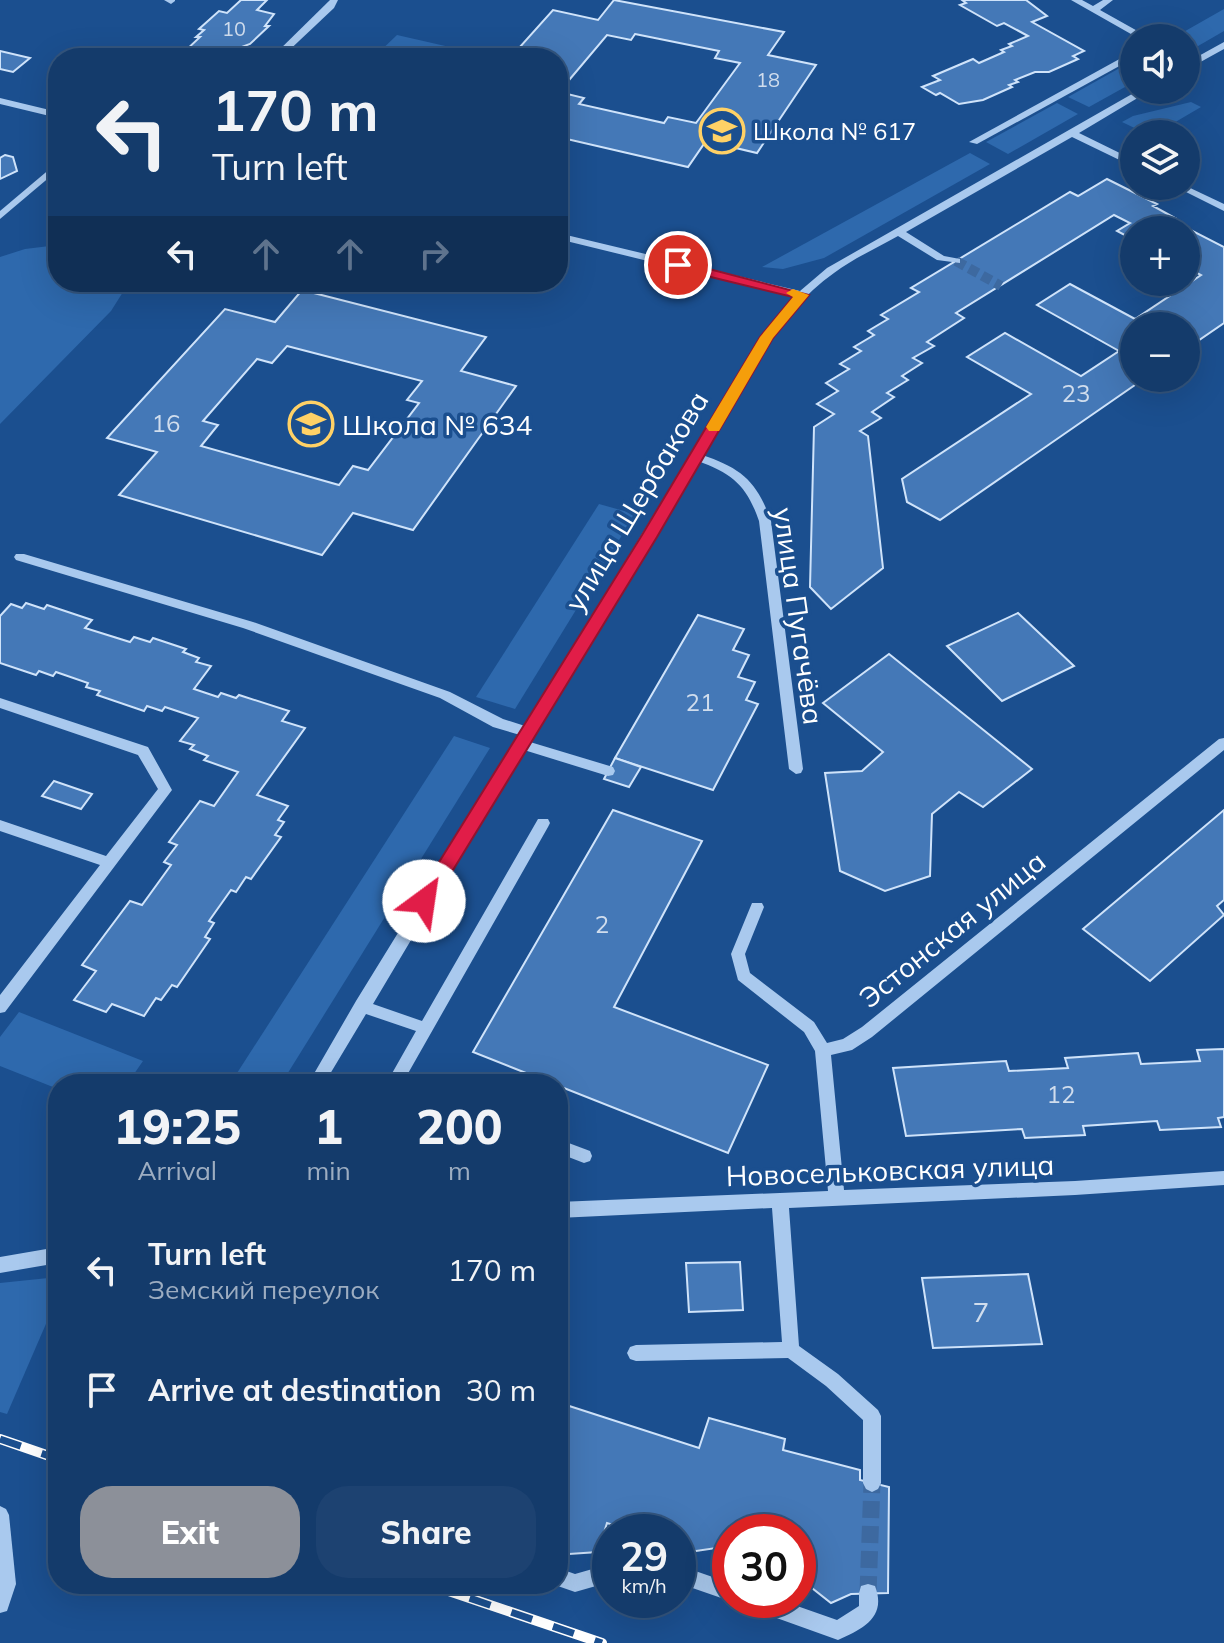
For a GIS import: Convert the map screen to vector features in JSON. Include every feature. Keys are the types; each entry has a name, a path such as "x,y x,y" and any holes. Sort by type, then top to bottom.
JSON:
{"street":[{"path":"287,48 334,0"},
{"path":"1075,0 1120,25"},
{"path":"1093,10 1109,0"},
{"path":"1200,58 1224,45"},
{"path":"974,142 1120,62"},
{"path":"0,101 48,113"},
{"name":"улица Щербакова","path":"322,1074 767,337 802,295 831,270 1122,104"},
{"path":"1072,133 1120,157"},
{"path":"0,216 48,174"},
{"path":"1200,196 1224,208"},
{"path":"899,232 941,258 956,261"},
{"path":"568,238 802,295"},
{"name":"улица Пугачёва","path":"697,457 723,466 745,479 758,499 765,521 796,769"},
{"path":"20,557 248,625 445,695 524,738 608,771"},
{"path":"0,703 143,751 165,790 2,1001"},
{"name":"Эстонская улица","path":"823,1050 847,1045 867,1032 1224,743"},
{"path":"400,1074 543,823"},
{"path":"0,825 109,863"},
{"path":"757,907 738,954 743,976 809,1027 823,1050 837,1199"},
{"path":"361,1006 425,1028"},
{"path":"568,1150 584,1156"},
{"name":"Новосельковская улица","path":"568,1210 1224,1178"},
{"path":"780,1201 791,1350"},
{"path":"0,1265 48,1257"},
{"path":"636,1353 791,1350 832,1380 872,1416 872,1483"},
{"path":"0,1604 7,1584 1,1515"},
{"path":"568,1581 575,1583 592,1578"},
{"path":"804,1618 838,1630 869,1611 868,1593"}],"shaded area":[{"path":"1224,9 1224,31 1200,45 1198,24"},
{"path":"397,35 454,48 383,48"},
{"path":"1120,68 1120,90 1089,107 1068,97"},
{"path":"1057,103 1078,114 1008,154 986,142"},
{"path":"1183,104 1201,107 1179,120 1126,120"},
{"path":"970,153 990,164 824,258 783,269 762,267"},
{"path":"48,246 48,292 123,292 111,311 0,424 0,257"},
{"path":"599,504 635,514 515,709 476,697"},
{"path":"454,736 490,748 287,1074 236,1074"},
{"path":"19,1012 143,1061 134,1074 48,1074 48,1085 0,1066 0,1037"},
{"path":"48,1278 48,1319 7,1414 0,1412 0,1283"}],"building":[{"path":"241,0 267,0 257,10 274,14 265,26 269,26 250,44 239,48 188,48 204,30 199,29 219,11 227,13"},
{"path":"614,0 784,32 768,55 816,65 757,153 706,141 688,167 568,139 568,94 584,98 579,104 664,123 668,117 696,123 740,63 715,58 719,51 635,34 631,40 607,35 568,81 568,48 519,48 553,10 598,20"},
{"path":"962,0 1026,0 1047,16 1032,22 1084,51 1073,56 1078,59 1049,72 1035,72 1015,80 1018,82 1009,85 1012,87 983,100 959,104 940,93 936,95 922,87 940,80 933,76 973,59 979,63 1004,52 1001,50 1012,46 1009,44 1028,36 1004,23 997,26 960,5 966,3"},
{"path":"0,51 30,58 13,72 0,69"},
{"path":"5,155 13,157 17,171 0,179 0,158"},
{"path":"1107,179 1120,186 1120,200 1149,200 1157,204 1153,206 1171,216 1120,218 1114,215 956,313 964,318 927,342 934,346 913,358 922,363 902,376 908,380 887,393 894,397 872,412 881,418 860,431 868,436 883,568 831,609 810,587 814,427 834,414 817,404 838,391 826,383 849,369 840,364 861,351 854,347 874,335 868,331 888,319 881,315 919,292 911,288 1070,192 1078,196"},
{"path":"1200,235 1224,247 1224,323 1200,339 1200,312 1146,312 1170,296 1200,296"},
{"path":"1070,284 1122,312 1120,392 1125,392 940,520 907,502 902,479 1031,394 967,357 1005,333 1081,376 1119,351 1037,305"},
{"path":"300,292 310,292 486,337 461,371 516,386 413,530 353,513 322,555 119,495 157,452 107,438 225,309 275,322","holes":["287,346 422,381 407,400 419,403 368,470 353,466 339,485 201,446 218,425 203,421 257,359 272,363"]},
{"path":"26,603 44,609 47,605 92,620 85,628 130,642 134,637 150,642 153,638 186,649 183,652 199,658 196,662 211,666 194,689 218,697 221,693 236,698 239,695 289,711 282,721 305,728 257,795 288,806 278,820 284,822 275,835 281,837 251,879 246,877 236,892 231,890 209,921 214,923 205,937 210,939 177,987 172,985 161,1000 156,998 144,1016 112,1004 106,1012 74,1000 96,971 82,965 130,901 142,905 171,865 164,862 177,845 169,842 200,801 214,806 238,772 204,760 208,756 190,749 194,745 180,741 198,718 165,707 162,711 147,706 144,711 97,695 100,691 86,687 88,683 56,672 53,676 39,671 36,675 0,663 0,616 11,604 22,608"},
{"path":"1018,613 1074,666 1002,701 947,646"},
{"path":"698,615 744,629 733,650 749,655 738,677 755,682 746,700 758,704 713,790 615,758"},
{"path":"889,654 1032,769 983,807 959,792 932,814 930,876 885,891 840,871 825,773 862,771 883,752 823,703"},
{"path":"615,758 641,767 629,787 604,779"},
{"path":"54,781 92,794 81,809 42,796"},
{"path":"613,810 702,841 614,1007 768,1065 728,1153 568,1090 568,1074 529,1074 473,1052"},
{"path":"1224,810 1224,900 1217,906 1224,915 1150,981 1083,929"},
{"path":"1224,1049 1224,1117 1218,1118 1221,1127 1160,1130 1157,1121 1083,1126 1085,1135 1025,1138 1022,1129 906,1136 893,1068 1006,1061 1009,1071 1068,1068 1065,1058 1138,1053 1141,1064 1200,1061 1197,1050"},
{"path":"740,1262 743,1310 689,1312 686,1263"},
{"path":"1028,1274 1042,1344 933,1348 922,1278"},
{"path":"568,1406 699,1448 709,1418 785,1439 783,1450 860,1470 860,1480 889,1487 888,1593 851,1594 831,1603 816,1591 816,1514 712,1514 712,1549 696,1551 696,1514 592,1514 592,1552 568,1553"}],"tunnel":[{"path":"956,261 1001,286"},
{"path":"868,1593 872,1483"}],"railway":[{"path":"0,1439 48,1456"},
{"path":"457,1594 602,1643"}],"slow traffic":[{"path":"714,427 767,337 802,295 793,293"}],"place":[{"name":"Школа № 617","path":"722,131"},
{"name":"Школа № 634","path":"311,424"}],"route":[{"path":"424,901 649,537 767,337 802,295 678,265"}]}
